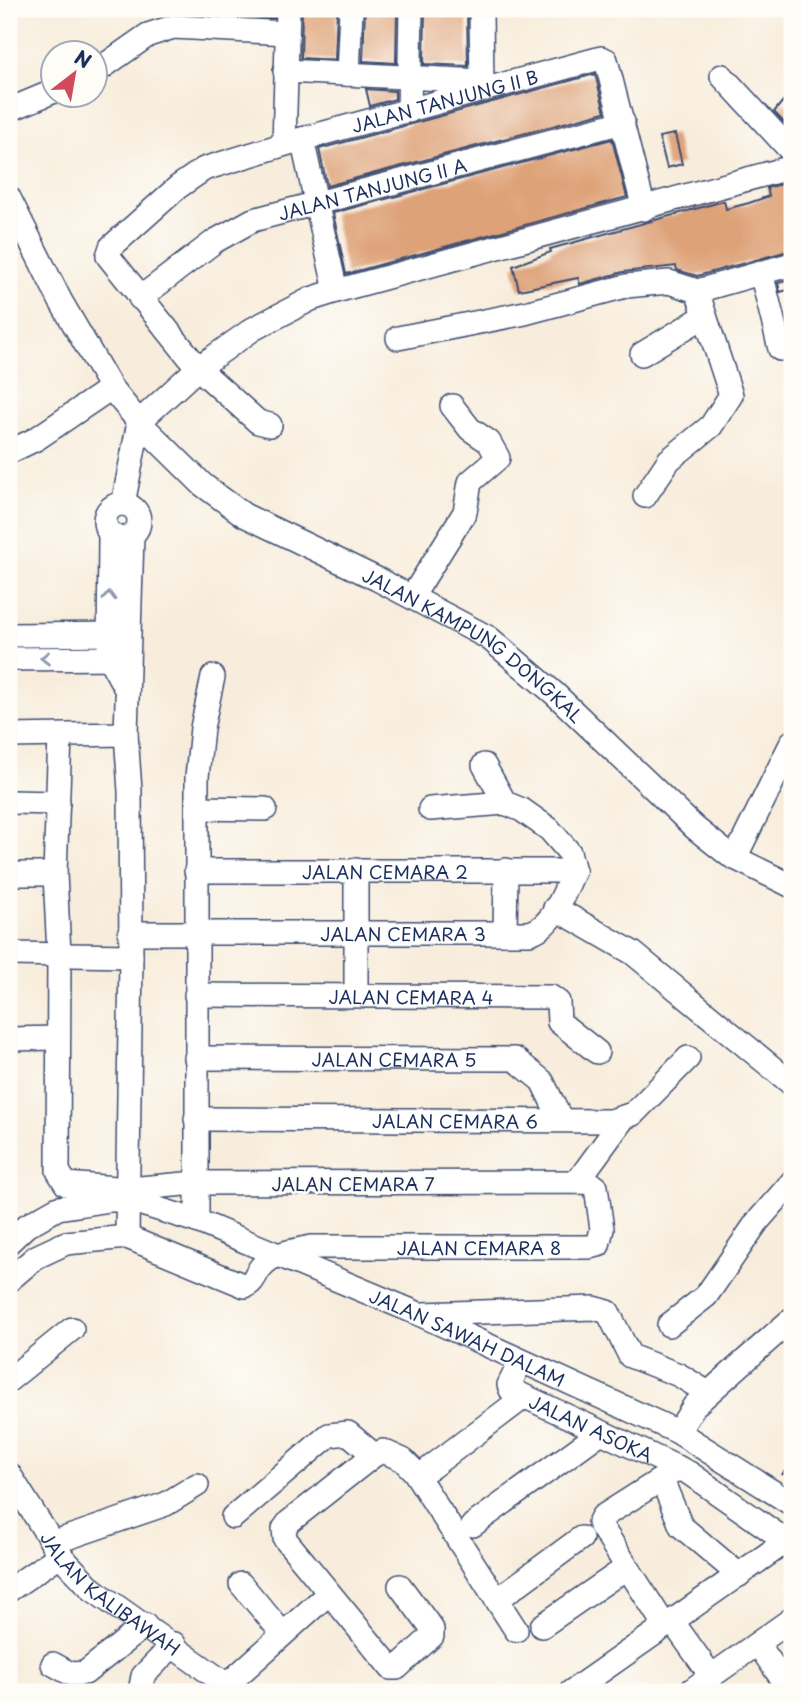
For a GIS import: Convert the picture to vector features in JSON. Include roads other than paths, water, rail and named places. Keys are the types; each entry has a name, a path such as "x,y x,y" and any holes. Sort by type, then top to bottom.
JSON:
{"street":[{"path":"288,9 285,71 293,142 316,202 336,291"},
{"path":"348,74 351,9"},
{"path":"409,111 411,9"},
{"path":"285,71 408,76 482,86 481,9"},
{"path":"108,63 148,35 173,27 287,33"},
{"name":"JALAN TANJUNG II B","path":"271,425 258,422 198,368 111,262 107,252 192,176 293,142 409,111 482,86 603,58 623,122"},
{"path":"722,76 792,152"},
{"path":"9,110 38,98"},
{"path":"623,122 644,208"},
{"name":"JALAN TANJUNG II A","path":"140,298 239,226 316,202 623,122"},
{"path":"129,1212 124,948 130,791 126,734 127,691 119,658 121,535 139,522 137,513 122,504 139,422 198,368 280,314 336,291 792,167"},
{"name":"JALAN KAMPUNG DONGKAL","path":"12,212 111,388 139,422 203,485 244,515 489,638 555,694 695,828 735,858 792,886"},
{"path":"398,338 525,313 626,286 669,282 696,291 792,264"},
{"path":"761,272 780,349"},
{"path":"645,496 669,460 711,426 731,395 696,291"},
{"path":"642,354 703,317"},
{"path":"9,452 36,439 111,388"},
{"path":"412,597 465,512 470,482 494,465 498,458 489,442 470,429 452,406"},
{"path":"9,635 120,634"},
{"path":"9,659 119,658"},
{"path":"198,1221 197,808 202,728 213,677"},
{"path":"9,736 126,734"},
{"path":"60,736 55,874 59,954 59,1177 66,1184 129,1212 190,1261 241,1286 263,1268"},
{"path":"735,858 792,742"},
{"path":"484,765 505,803"},
{"path":"9,802 58,803"},
{"path":"430,809 505,803 522,810 550,829 569,852 574,871"},
{"path":"197,808 265,810"},
{"path":"356,870 356,995"},
{"path":"505,933 506,870"},
{"name":"JALAN CEMARA 2","path":"196,871 574,871"},
{"name":"JALAN CEMARA 3","path":"9,954 59,954 124,948 198,932 539,931 555,908 574,871"},
{"path":"9,874 55,874"},
{"path":"555,908 633,953 792,1084"},
{"name":"JALAN CEMARA 4","path":"196,995 551,997 558,1002 559,1022 597,1052"},
{"path":"9,1039 57,1038"},
{"name":"JALAN CEMARA 5","path":"196,1058 515,1059 542,1081 561,1120"},
{"path":"577,1182 624,1119 634,1114 688,1058"},
{"name":"JALAN CEMARA 6","path":"196,1119 624,1119"},
{"name":"JALAN CEMARA 7","path":"129,1212 196,1183 577,1182"},
{"name":"JALAN CEMARA 8","path":"263,1268 311,1247 595,1247 602,1229 600,1202 593,1184 577,1182"},
{"path":"669,1325 706,1296 757,1222 792,1182"},
{"path":"9,1242 26,1226 58,1208 129,1212"},
{"path":"9,1280 36,1257 129,1212"},
{"name":"JALAN SAWAH DALAM","path":"129,1212 198,1221 263,1268 419,1314 518,1377 678,1432 792,1504"},
{"path":"419,1314 594,1308 608,1312 625,1351 630,1356 679,1375 708,1393"},
{"path":"678,1432 694,1406 792,1319"},
{"path":"9,1380 72,1329"},
{"path":"430,1468 518,1377"},
{"name":"JALAN ASOKA","path":"518,1377 671,1474 715,1489 790,1542"},
{"path":"472,1525 601,1432"},
{"path":"233,1517 329,1436 348,1433 374,1455"},
{"path":"400,1586 432,1629 432,1636 397,1668 385,1665 285,1539 284,1529 289,1522 374,1455 383,1451 393,1453 414,1471 516,1630"},
{"name":"JALAN KALIBAWAH","path":"9,1474 56,1549 92,1589 174,1644 232,1688"},
{"path":"671,1474 681,1526 739,1575"},
{"name":"JALAN ASOKA","path":"626,1568 599,1523 602,1517 671,1474"},
{"path":"9,1590 56,1549 166,1504 197,1485"},
{"path":"498,1599 581,1538"},
{"path":"570,1692 790,1542"},
{"path":"542,1626 626,1568 712,1676"},
{"path":"241,1584 283,1634"},
{"path":"232,1688 283,1634 329,1593"},
{"path":"689,1692 792,1619"},
{"path":"53,1664 71,1674 85,1672 145,1625"},
{"path":"140,1692 143,1676 174,1644"},
{"path":"758,1644 792,1692"}]}
